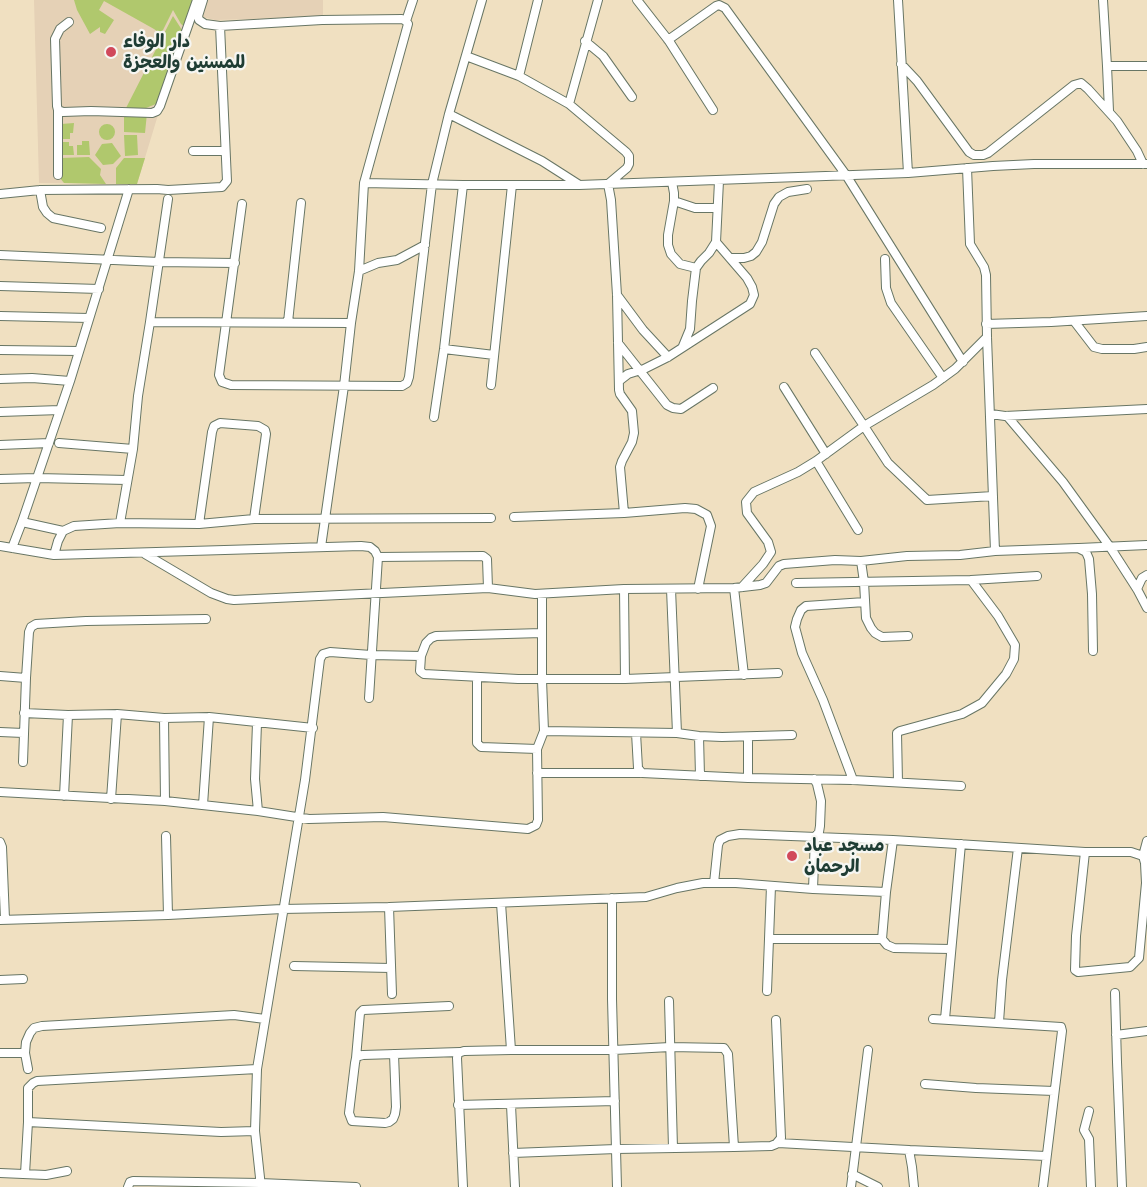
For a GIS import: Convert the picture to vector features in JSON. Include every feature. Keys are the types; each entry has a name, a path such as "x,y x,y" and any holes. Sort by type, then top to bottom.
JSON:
{"street":[{"path":"58,110 63,112 152,113 157,111 197,0"},
{"path":"203,0 199,20 205,24 220,26 322,20 402,19 406,21"},
{"path":"321,548 359,271 364,183 408,28 406,21 413,0"},
{"path":"242,204 219,375 222,382 231,385 397,386 406,384 409,377 432,184 482,0"},
{"path":"519,76 538,0"},
{"path":"569,104 598,0"},
{"path":"637,0 668,40 713,110"},
{"path":"898,0 908,173"},
{"path":"1103,0 1109,111"},
{"path":"668,40 714,3 725,8 846,175 963,362"},
{"path":"58,175 55,39 60,29 69,22"},
{"path":"0,194 40,190 222,188 227,181 220,26"},
{"path":"585,42 603,56 632,97"},
{"path":"466,56 519,76 569,104 626,152 629,164 627,168 608,184"},
{"path":"901,64 917,81 969,152 974,155 988,153 1078,83 1081,83 1089,88 1109,111 1145,164"},
{"path":"1107,66 1147,66"},
{"path":"450,114 525,152 579,185"},
{"path":"193,151 225,151"},
{"path":"364,183 579,185 908,173 1034,164 1145,164"},
{"path":"967,168 970,244 986,271 995,551"},
{"path":"683,348 690,329 696,268 716,242 719,181"},
{"path":"672,182 674,201 668,245 671,254 680,264 696,268"},
{"path":"608,184 617,295 620,394 632,411 634,433 620,467 624,513"},
{"path":"434,417 463,185"},
{"path":"491,385 512,185"},
{"path":"12,548 70,381 129,189"},
{"path":"730,258 744,258 756,252 762,242 774,204 779,197 788,192 807,189"},
{"path":"40,190 43,207 53,218 101,228"},
{"path":"120,523 168,199"},
{"path":"674,201 695,208 717,208"},
{"path":"288,322 301,203"},
{"path":"619,381 628,374 668,357 750,304 754,295 752,287 716,242"},
{"path":"359,271 378,263 397,260 425,245"},
{"path":"0,255 159,262 235,262"},
{"path":"885,259 886,288 891,303 943,378"},
{"path":"0,286 99,289"},
{"path":"617,295 643,330 668,357"},
{"path":"0,316 89,318"},
{"path":"987,324 1147,316"},
{"path":"1074,321 1094,347 1134,349 1147,347"},
{"path":"150,322 351,323"},
{"path":"738,587 764,564 771,552 768,542 747,513 746,502 754,492 798,472 864,426 925,392 963,362 987,337"},
{"path":"618,344 667,405 676,409 681,408 713,388"},
{"path":"444,349 494,355"},
{"path":"0,350 79,351"},
{"path":"816,353 888,464 927,500 993,496"},
{"path":"0,379 32,378 70,381"},
{"path":"783,387 826,454"},
{"path":"991,414 1007,416 1147,409"},
{"path":"0,412 60,410"},
{"path":"1007,416 1063,482 1110,547 1147,608"},
{"path":"199,524 212,432 214,426 220,423 258,426 265,430 254,519"},
{"path":"0,445 49,443"},
{"path":"59,443 132,449"},
{"path":"816,461 858,530"},
{"path":"0,478 127,480"},
{"path":"514,517 696,508 707,515 711,526 698,589"},
{"path":"22,522 63,531 74,526 120,523 199,524 254,519 491,518"},
{"path":"54,555 63,531"},
{"path":"145,554 212,593 234,600 488,588 542,594 624,589 738,587 766,584 782,565 861,561 902,556 1147,545"},
{"path":"0,546 54,555 367,546 375,551 378,557 369,698"},
{"path":"1078,548 1086,552 1089,559 1093,604 1093,651"},
{"path":"378,557 483,555 488,559 488,588"},
{"path":"861,561 866,618 871,628 875,633 884,637 908,636"},
{"path":"1137,589 1142,578 1147,575"},
{"path":"796,583 971,580 1037,576"},
{"path":"898,782 897,733 962,714 982,703 1006,674 1014,659 1015,645 998,616 971,580"},
{"path":"738,587 744,675"},
{"path":"624,589 625,679"},
{"path":"671,589 677,733"},
{"path":"0,792 165,801 309,819 383,817 528,829 536,825 538,820 537,749 543,731 542,594"},
{"path":"853,780 824,700 802,653 795,627 799,614 806,606 865,602"},
{"path":"23,762 26,678 31,627 36,624 86,621 206,619"},
{"path":"542,633 436,636 426,643 421,657 420,671 424,674 542,680 778,673"},
{"path":"260,1185 255,1131 257,1069 313,728 320,659 323,654 330,652 421,657"},
{"path":"0,676 26,678"},
{"path":"477,677 477,743 481,747 537,749"},
{"path":"24,713 117,714 164,718 208,717 313,728"},
{"path":"111,798 117,714"},
{"path":"64,796 68,715"},
{"path":"203,805 208,717"},
{"path":"164,718 165,801"},
{"path":"257,723 255,779 258,811"},
{"path":"543,731 677,733 748,737 792,735"},
{"path":"0,732 23,733"},
{"path":"636,733 640,772"},
{"path":"699,736 700,776"},
{"path":"748,737 748,778"},
{"path":"537,772 640,772 961,786"},
{"path":"813,890 814,837 819,832 821,801 818,784 814,779"},
{"path":"714,883 720,840 740,834 893,840 1085,852 1131,852 1143,856"},
{"path":"166,836 168,915"},
{"path":"893,840 882,939 894,948 951,949"},
{"path":"1085,852 1076,936 1075,970 1078,972 1130,967 1139,958 1146,883 1143,856 1147,841"},
{"path":"0,842 2,847 2,920 646,897 703,883 886,892"},
{"path":"945,1019 962,844"},
{"path":"999,1022 1018,848"},
{"path":"768,991 771,886"},
{"path":"612,898 617,1187"},
{"path":"501,903 511,1050"},
{"path":"389,907 392,994"},
{"path":"769,939 882,939"},
{"path":"294,966 391,968"},
{"path":"0,980 23,978"},
{"path":"1115,993 1122,1187"},
{"path":"669,1000 673,1148"},
{"path":"394,1054 395,1114 389,1122 385,1123 352,1121 349,1113 360,1013 363,1010 449,1006"},
{"path":"28,1069 25,1053 26,1042 34,1028 42,1026 234,1015 266,1019"},
{"path":"933,1019 1061,1027 1043,1187"},
{"path":"776,1020 781,1138 778,1143"},
{"path":"1116,1035 1147,1031"},
{"path":"356,1058 363,1055 511,1050 720,1047 729,1054 734,1148"},
{"path":"851,1187 868,1050"},
{"path":"460,1052 457,1058 458,1105 463,1187"},
{"path":"0,1053 25,1053"},
{"path":"25,1174 28,1088 37,1081 257,1069"},
{"path":"925,1084 1054,1091"},
{"path":"458,1105 615,1101"},
{"path":"511,1104 515,1187"},
{"path":"1089,1111 1084,1130 1089,1139 1091,1187"},
{"path":"28,1122 221,1132 255,1131"},
{"path":"513,1153 734,1148 771,1146 778,1143 1046,1156"},
{"path":"909,1150 914,1187"},
{"path":"0,1173 46,1175 67,1171"},
{"path":"852,1174 878,1187"},
{"path":"128,1187 133,1180 356,1187"}],"shaded area":[{"path":"34,0 193,0 137,184 39,183"},
{"path":"206,0 323,0 323,17 215,20 202,17"}],"green space":[{"path":"74,0 193,0 185,27 173,10 161,34 104,1 99,10 114,20 105,34 100,32 100,27 90,34"},
{"path":"173,16 182,30 156,104 146,108 126,108"},
{"path":"124,113 147,113 145,133 124,132"},
{"path":"74,123 70,139 62,139 61,124"},
{"path":"104,124 110,124 115,132 113,138 104,140 99,135 99,129"},
{"path":"124,135 137,135 138,155 125,156"},
{"path":"82,141 89,141 90,155 77,155 77,145 82,145"},
{"path":"61,142 69,142 69,146 73,146 74,155 62,155"},
{"path":"112,143 121,156 113,164 103,165 95,155 102,144"},
{"path":"89,157 101,169 100,175 106,184 64,183 60,178 61,158"},
{"path":"124,158 145,158 137,184 116,184 116,168"}],"place":[{"name":"دار الوفاء للمسنين والعجزة","path":"111,52"},
{"name":"مسجد عباد الرحمان","path":"792,856"}]}
